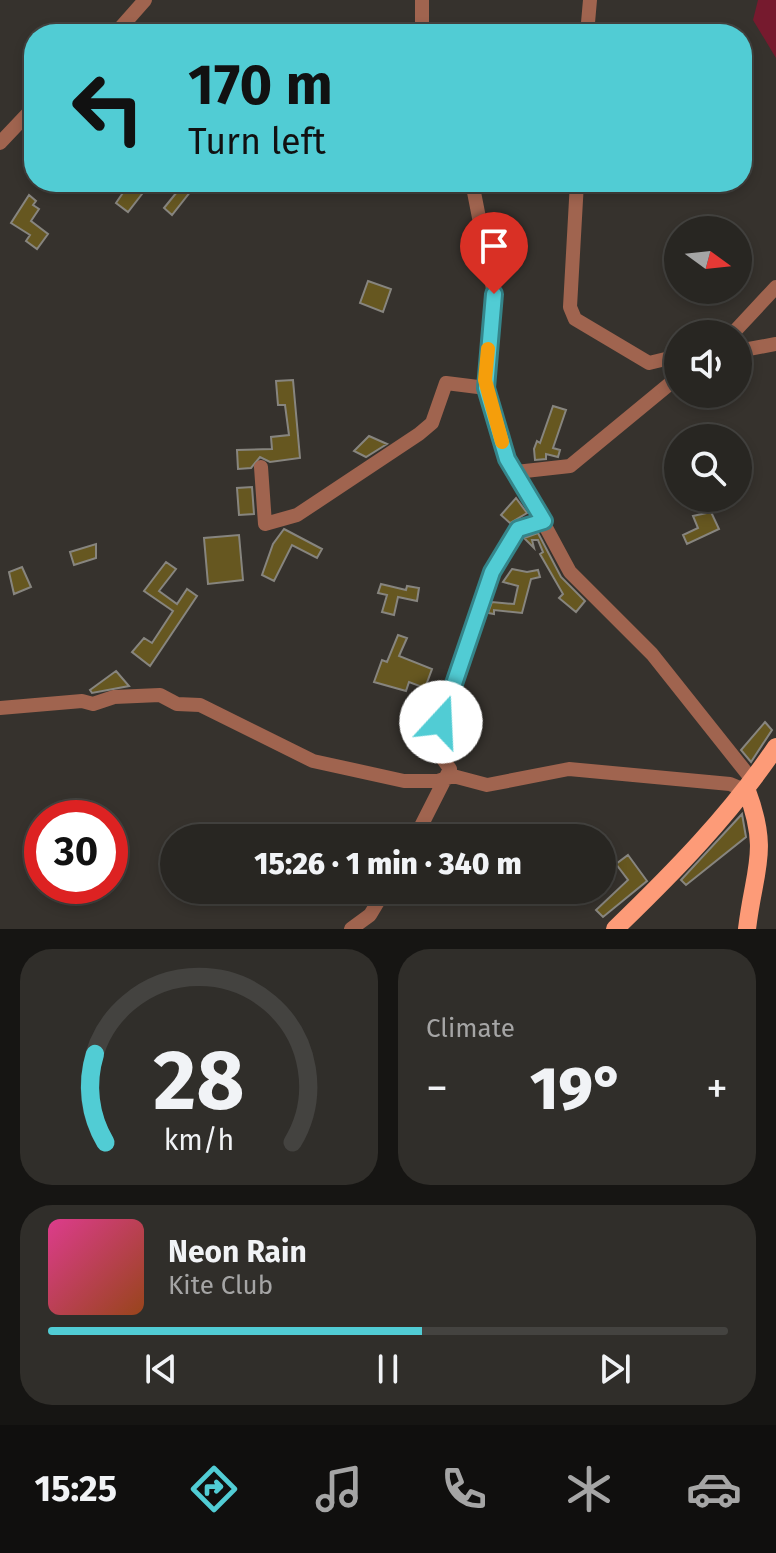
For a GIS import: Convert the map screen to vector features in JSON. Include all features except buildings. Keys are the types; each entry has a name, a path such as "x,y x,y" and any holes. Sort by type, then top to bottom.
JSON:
{"main road":[{"path":"615,929 700,844 750,786 776,747"},
{"path":"747,929 761,858 761,838 750,786"}],"street":[{"path":"124,24 145,0"},
{"path":"422,0 422,24"},
{"path":"588,24 590,0"},
{"path":"0,143 24,118"},
{"path":"474,192 494,294 486,388 507,459 570,572 652,654 750,786"},
{"path":"576,192 570,307 575,319 649,363 664,359"},
{"path":"744,320 776,287"},
{"path":"752,345 776,344"},
{"path":"261,467 265,524 297,515 432,423 446,383 486,388"},
{"path":"516,472 570,466 664,389"},
{"path":"422,824 450,769 433,745 492,572 518,529 544,521"},
{"path":"0,708 82,701 93,704 114,697 160,695 177,704 200,705 228,716 313,761 404,781 453,776 487,785 569,769 750,786"},
{"path":"351,929 370,915 377,904"}],"shaded area":[{"path":"758,0 776,0 776,58 753,20"}],"slow traffic":[{"path":"488,349 486,388 502,442"}],"route":[{"path":"441,722 467,653 492,572 518,529 544,521 507,459 486,388 494,294"}]}
